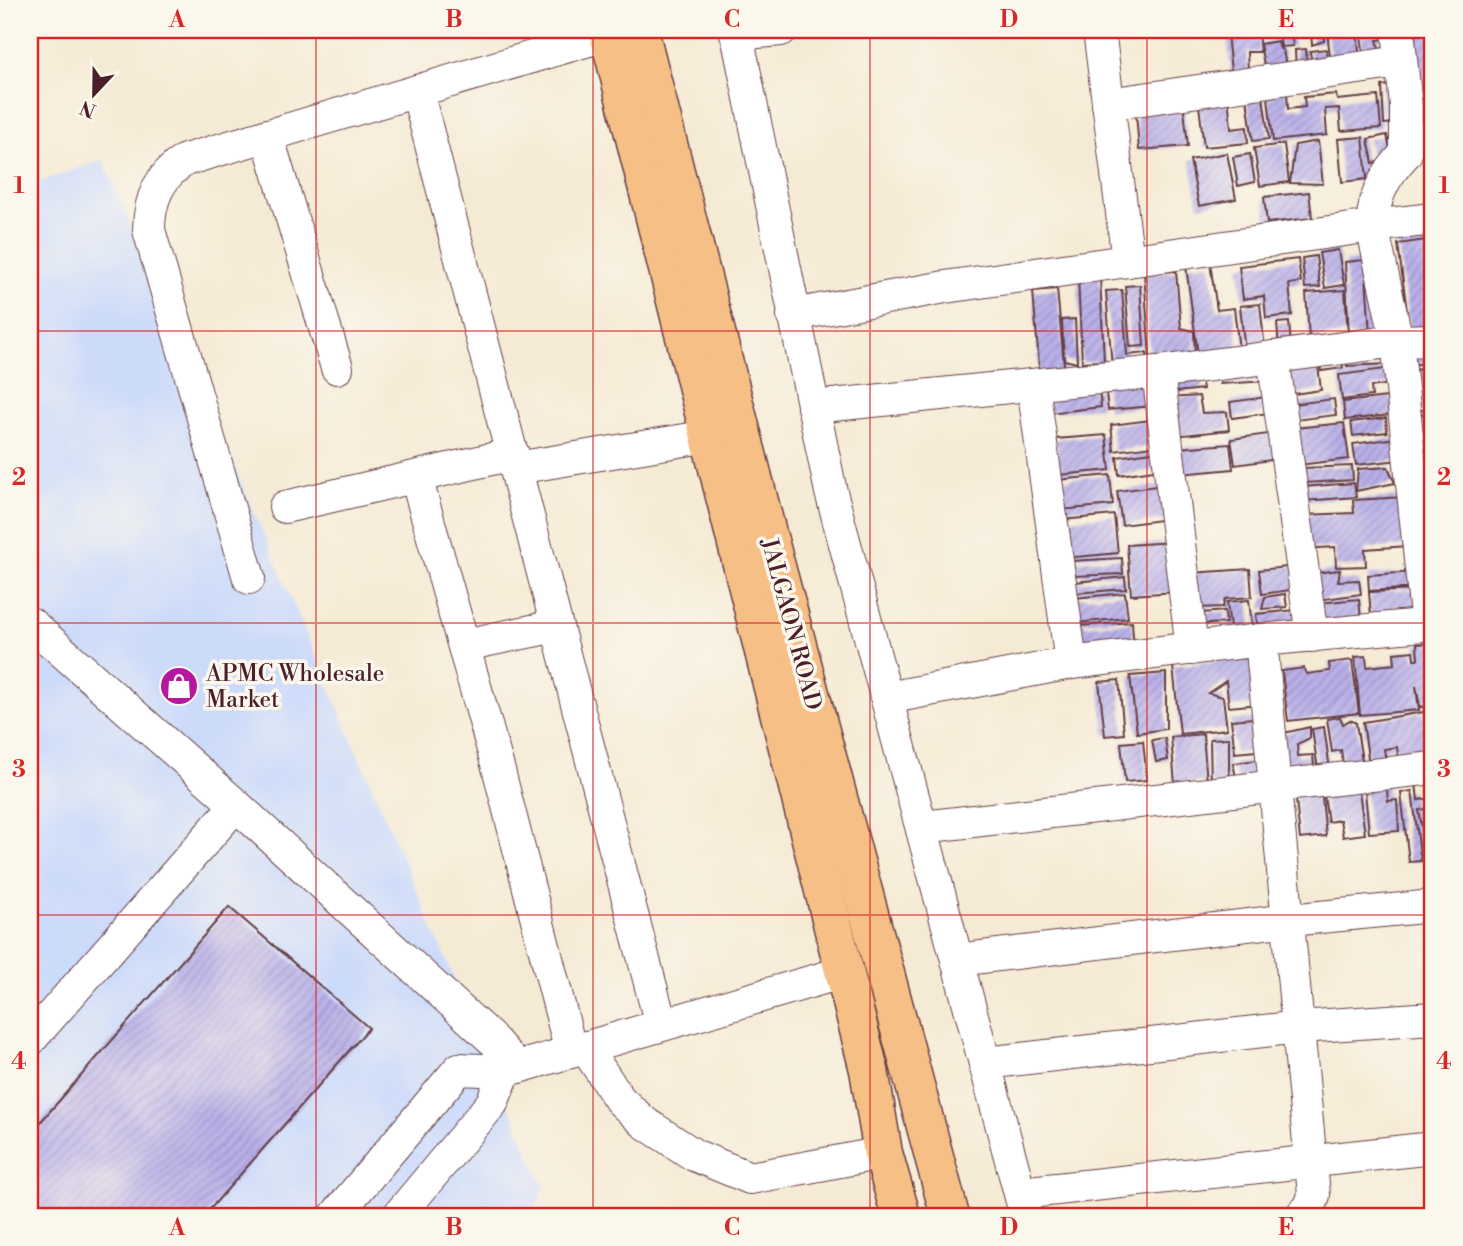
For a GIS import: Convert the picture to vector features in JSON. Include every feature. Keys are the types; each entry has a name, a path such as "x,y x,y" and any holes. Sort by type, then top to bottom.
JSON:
{"highway":[{"name":"JALGAON ROAD","path":"619,31 709,436 869,1070 883,1153 901,1216"},
{"name":"JALGAON ROAD","path":"619,31 764,520 950,1216"}],"street":[{"path":"781,30 736,32 793,315 831,492 1023,1205 1433,1148"},
{"path":"1099,30 1128,261"},
{"path":"887,698 1071,663 1261,640 1430,624 1397,341 1372,226 1375,200 1380,187 1393,166 1406,153 1406,106 1398,30"},
{"path":"249,578 149,230 149,211 170,170 185,160 619,31"},
{"path":"1108,104 1400,62"},
{"path":"417,91 661,1025"},
{"path":"267,135 337,368"},
{"path":"793,315 946,287 1433,219"},
{"path":"813,407 1158,372 1397,341 1433,340"},
{"path":"1273,357 1312,636"},
{"path":"1158,372 1192,649"},
{"path":"1033,385 1071,663"},
{"path":"285,508 416,477 514,461 709,436"},
{"path":"416,477 578,1049 620,1100 645,1123 694,1155 750,1178 883,1153"},
{"path":"30,624 236,805 494,1041 511,1069"},
{"path":"464,645 556,626"},
{"path":"1261,640 1300,1027 1314,1195 1310,1213"},
{"path":"922,827 1433,768"},
{"path":"30,1040 236,805"},
{"path":"957,960 1289,920 1433,906"},
{"path":"335,1216 459,1069 511,1069 844,972"},
{"path":"985,1063 1300,1027 1433,1018"},
{"path":"398,1216 492,1103 511,1069"}],"shaded area":[{"name":"APMC Wholesale Market","path":"103,160 544,1188 532,1216 30,1216 30,185"}],"building":[{"path":"1279,30 1291,30 1293,46 1281,47"},
{"path":"1311,30 1324,30 1324,41 1312,45"},
{"path":"1327,30 1357,30 1360,63 1331,66"},
{"path":"1360,30 1388,30 1390,38 1377,40 1379,48 1388,47 1365,62"},
{"path":"1403,30 1433,30 1433,123 1410,124"},
{"path":"1258,31 1260,52 1247,52 1248,71 1231,71 1227,34"},
{"path":"1278,41 1286,66 1265,70 1260,44"},
{"path":"1306,49 1307,70 1296,71 1295,50"},
{"path":"1326,49 1328,71 1313,73 1310,51"},
{"path":"1398,84 1400,123 1384,124 1382,86"},
{"path":"1267,89 1287,92 1288,109 1305,107 1304,97 1336,94 1337,100 1378,96 1381,128 1341,131 1339,108 1325,109 1327,135 1273,141"},
{"path":"1228,95 1231,129 1247,127 1248,143 1204,147 1198,97"},
{"path":"1263,97 1269,139 1253,141 1247,99"},
{"path":"1184,109 1188,146 1139,150 1136,113"},
{"path":"1387,135 1392,159 1373,163 1368,139"},
{"path":"1363,137 1367,179 1342,182 1338,139"},
{"path":"1318,141 1323,184 1290,183 1295,145"},
{"path":"1284,144 1289,182 1260,186 1254,148"},
{"path":"1227,153 1236,199 1199,206 1190,160"},
{"path":"1250,154 1255,182 1238,186 1233,157"},
{"path":"1309,192 1312,218 1267,223 1264,197"},
{"path":"1433,239 1433,331 1410,334 1398,244"},
{"path":"1338,250 1344,285 1325,288 1319,253"},
{"path":"1316,256 1320,287 1305,288 1302,258"},
{"path":"1298,259 1301,282 1289,284 1292,315 1266,318 1264,296 1243,299 1239,266"},
{"path":"1365,260 1370,335 1349,336 1345,262"},
{"path":"1210,263 1217,310 1234,308 1239,350 1198,355 1186,266"},
{"path":"1176,271 1181,328 1194,331 1195,355 1150,358 1144,273"},
{"path":"1100,276 1104,361 1082,362 1078,277"},
{"path":"1140,285 1144,346 1130,347 1125,286"},
{"path":"1057,289 1065,375 1040,376 1033,291"},
{"path":"1122,290 1127,355 1147,353 1148,365 1112,368 1106,291"},
{"path":"1345,290 1348,334 1309,338 1306,293"},
{"path":"1260,304 1265,349 1245,351 1240,306"},
{"path":"1075,319 1077,363 1064,360 1062,320"},
{"path":"1289,322 1291,346 1279,350 1277,323"},
{"path":"1433,347 1433,363 1407,365 1406,349"},
{"path":"1388,349 1389,364 1347,366 1346,352"},
{"path":"1341,355 1343,368 1321,371 1319,357"},
{"path":"1317,357 1321,390 1287,395 1282,362"},
{"path":"1266,362 1268,381 1220,384 1218,366"},
{"path":"1392,368 1395,383 1371,387 1372,396 1342,400 1339,375"},
{"path":"1433,368 1433,409 1416,411 1412,370"},
{"path":"1200,371 1203,389 1167,393 1165,375"},
{"path":"1152,380 1154,406 1108,410 1105,384"},
{"path":"1046,388 1099,390 1101,407 1049,413"},
{"path":"1199,396 1202,413 1227,412 1229,430 1175,436 1167,398"},
{"path":"1396,396 1398,414 1345,420 1343,402"},
{"path":"1266,397 1269,413 1232,418 1230,402"},
{"path":"1334,399 1336,415 1295,420 1293,404"},
{"path":"1433,413 1433,451 1418,452 1412,415"},
{"path":"1386,418 1387,432 1353,436 1351,422"},
{"path":"1158,419 1161,445 1114,451 1111,425"},
{"path":"1344,423 1349,459 1299,465 1295,428"},
{"path":"1275,433 1279,459 1235,465 1231,439"},
{"path":"1106,435 1110,470 1059,475 1056,439"},
{"path":"1396,438 1399,460 1356,465 1353,444"},
{"path":"1230,444 1233,469 1180,474 1178,448"},
{"path":"1159,451 1161,469 1119,475 1117,457"},
{"path":"1352,466 1353,480 1304,483 1303,468"},
{"path":"1388,467 1395,483 1356,491 1358,469"},
{"path":"1110,475 1113,505 1060,510 1057,480"},
{"path":"1354,483 1356,497 1303,501 1302,487"},
{"path":"1164,485 1169,519 1122,525 1117,491"},
{"path":"1405,497 1408,546 1365,549 1366,566 1336,567 1335,547 1304,549 1303,515 1354,513 1353,500"},
{"path":"1114,515 1118,553 1066,558 1062,520"},
{"path":"1172,542 1177,592 1131,595 1127,545"},
{"path":"1122,558 1123,574 1072,576 1071,561"},
{"path":"1295,566 1298,589 1262,594 1259,570"},
{"path":"1250,569 1252,597 1225,599 1223,607 1194,608 1191,573"},
{"path":"1340,570 1338,581 1359,580 1361,594 1311,601 1306,574"},
{"path":"1416,572 1418,588 1369,591 1368,575"},
{"path":"1125,577 1126,589 1076,593 1075,582"},
{"path":"1418,590 1420,613 1371,616 1369,592"},
{"path":"1125,593 1128,618 1076,623 1074,598"},
{"path":"1285,594 1287,607 1262,609 1265,597"},
{"path":"1359,599 1361,619 1321,623 1318,603"},
{"path":"1249,600 1253,634 1231,636 1227,602"},
{"path":"1295,610 1296,628 1258,631 1256,614"},
{"path":"1225,611 1226,623 1191,625 1190,614"},
{"path":"1132,622 1134,651 1081,654 1078,626"},
{"path":"1433,643 1433,706 1420,707 1416,686 1419,710 1360,715 1355,657 1366,656 1367,667 1395,664 1394,653 1413,651 1414,659 1418,659 1417,644"},
{"path":"1255,657 1260,704 1229,707 1226,681 1208,693 1223,697 1227,729 1180,734 1173,666"},
{"path":"1352,660 1359,713 1288,721 1282,671 1304,668 1307,674 1330,671 1329,663"},
{"path":"1166,673 1166,729 1137,733 1130,676"},
{"path":"1119,680 1124,734 1105,736 1099,682"},
{"path":"1433,710 1433,743 1431,743 1425,711"},
{"path":"1424,712 1431,757 1399,762 1397,747 1384,749 1387,769 1370,772 1363,722"},
{"path":"1340,717 1343,724 1350,720 1356,723 1363,767 1344,770 1341,750 1332,752 1327,719"},
{"path":"1253,718 1256,751 1235,753 1231,720"},
{"path":"1310,727 1310,738 1297,744 1298,756 1313,755 1315,777 1282,779 1279,734"},
{"path":"1324,727 1330,769 1318,770 1312,729"},
{"path":"1203,734 1207,782 1175,785 1171,737"},
{"path":"1165,738 1168,760 1156,762 1152,740"},
{"path":"1229,738 1229,785 1211,785 1210,739"},
{"path":"1143,741 1147,780 1125,782 1121,743"},
{"path":"1257,760 1262,781 1237,782 1233,763"},
{"path":"1433,771 1433,798 1418,800 1415,774"},
{"path":"1386,778 1388,801 1397,800 1399,831 1369,833 1364,780"},
{"path":"1322,783 1359,791 1365,834 1343,837 1340,820 1328,822"},
{"path":"1321,788 1326,836 1300,839 1295,790"},
{"path":"1412,791 1421,861 1409,862 1401,793"},
{"path":"1433,808 1433,887 1432,888 1419,810"},
{"path":"229,907 369,1028 204,1216 30,1216 30,1134"}],"place":[{"name":"APMC Wholesale Market","path":"179,686"}]}
